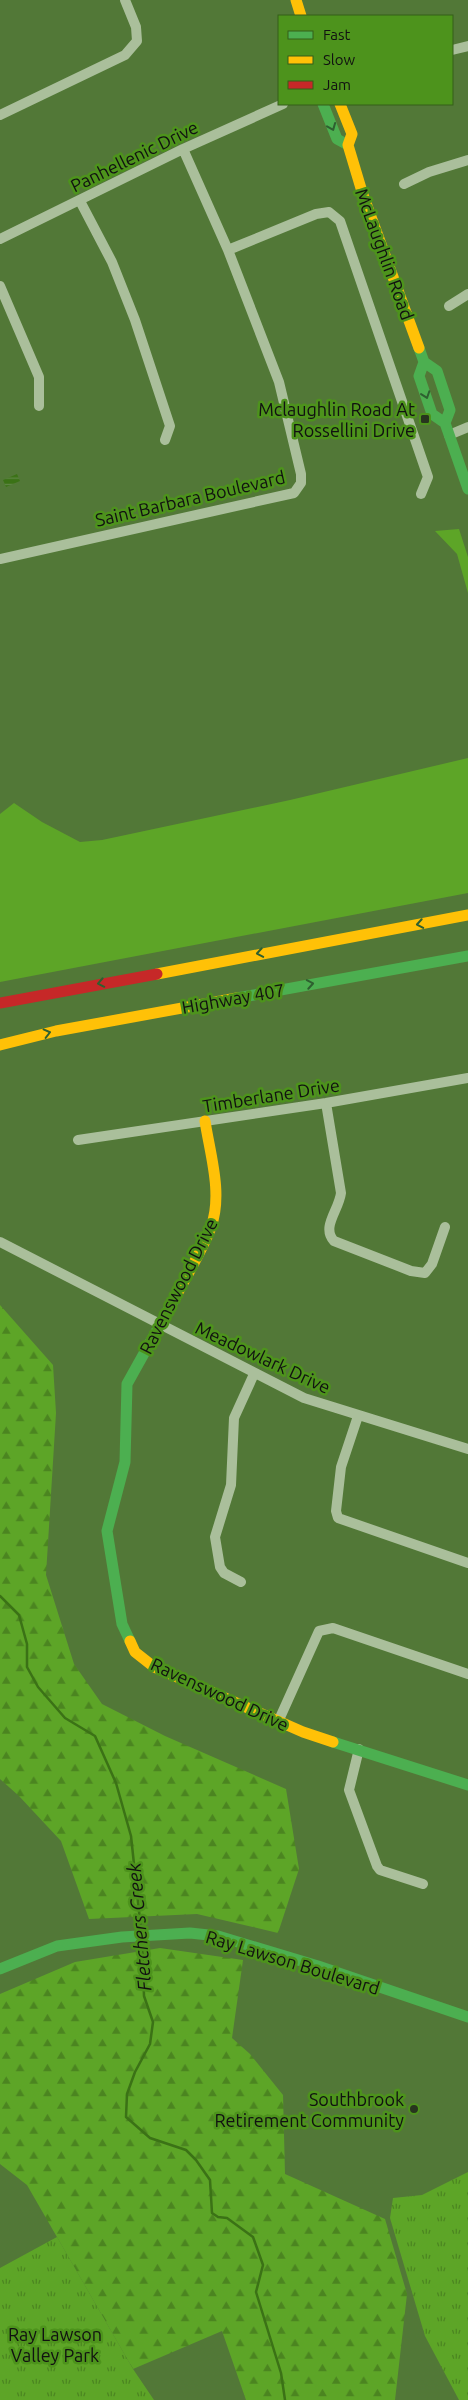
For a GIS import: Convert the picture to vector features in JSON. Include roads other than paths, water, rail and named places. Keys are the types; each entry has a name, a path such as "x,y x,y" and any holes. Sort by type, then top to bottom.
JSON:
{"main road":[{"path":"296,0 301,15"},
{"name":"McLaughlin Road","path":"323,105 337,139 348,145"},
{"name":"McLaughlin Road","path":"340,105 352,134 348,145 364,195 424,362 437,372 450,410 445,423"},
{"name":"McLaughlin Road","path":"424,362 419,376 432,414 445,423 468,489"},
{"path":"0,1003 468,915"},
{"name":"Highway 407","path":"0,1045 56,1031 468,956"},
{"name":"Ravenswood Drive","path":"205,1121 216,1192 216,1211 211,1226 160,1326 127,1384 125,1462 107,1531 122,1624 135,1652 154,1667 278,1722 468,1785"},
{"name":"Ray Lawson Boulevard","path":"0,1969 57,1946 122,1936 190,1933 218,1936 318,1966 468,2017"}],"street":[{"path":"0,115 125,55 136,41 136,27 127,0"},
{"path":"453,50 468,46"},
{"name":"Panhellenic Drive","path":"0,238 183,149 281,105"},
{"name":"Saint Barbara Boulevard","path":"0,559 294,493 301,482 301,474 279,382 228,250 183,149"},
{"path":"404,184 429,172 468,160"},
{"path":"80,200 112,262 136,320 170,426 165,440"},
{"path":"228,250 316,214 329,212 340,222 428,477 421,494"},
{"path":"0,286 39,377 39,406"},
{"path":"449,306 468,294"},
{"path":"449,435 468,427"},
{"name":"Timberlane Drive","path":"78,1140 326,1103 468,1078"},
{"path":"326,1103 340,1193 338,1208 328,1228 329,1236 334,1241 411,1271 425,1273 432,1264 445,1227"},
{"name":"Meadowlark Drive","path":"0,1242 160,1326 304,1398 468,1449"},
{"path":"241,1582 224,1573 220,1567 214,1537 231,1485 234,1418 254,1374"},
{"path":"358,1416 341,1467 336,1511 338,1518 468,1563"},
{"path":"278,1722 319,1631 325,1628 333,1628 468,1674"},
{"path":"359,1749 349,1790 377,1866 380,1870 423,1884"}],"waterway":[{"name":"Fletchers Creek","path":"0,1596 19,1615 27,1644 27,1667 38,1687 65,1718 95,1736 116,1783 131,1836 141,1930"},
{"name":"Fletchers Creek","path":"142,1940 144,1996 153,2022 150,2044 135,2072 127,2094 126,2117 150,2138 186,2150 196,2160 210,2180 212,2213 218,2217 227,2218 253,2237 263,2265 256,2292 281,2373 285,2400"}],"place":[{"name":"Mclaughlin Road At Rossellini Drive","path":"425,419"},
{"name":"Southbrook Retirement Community","path":"414,2109"}],"park label":[{"name":"Ray Lawson Valley Park","path":"55,2344"}]}
